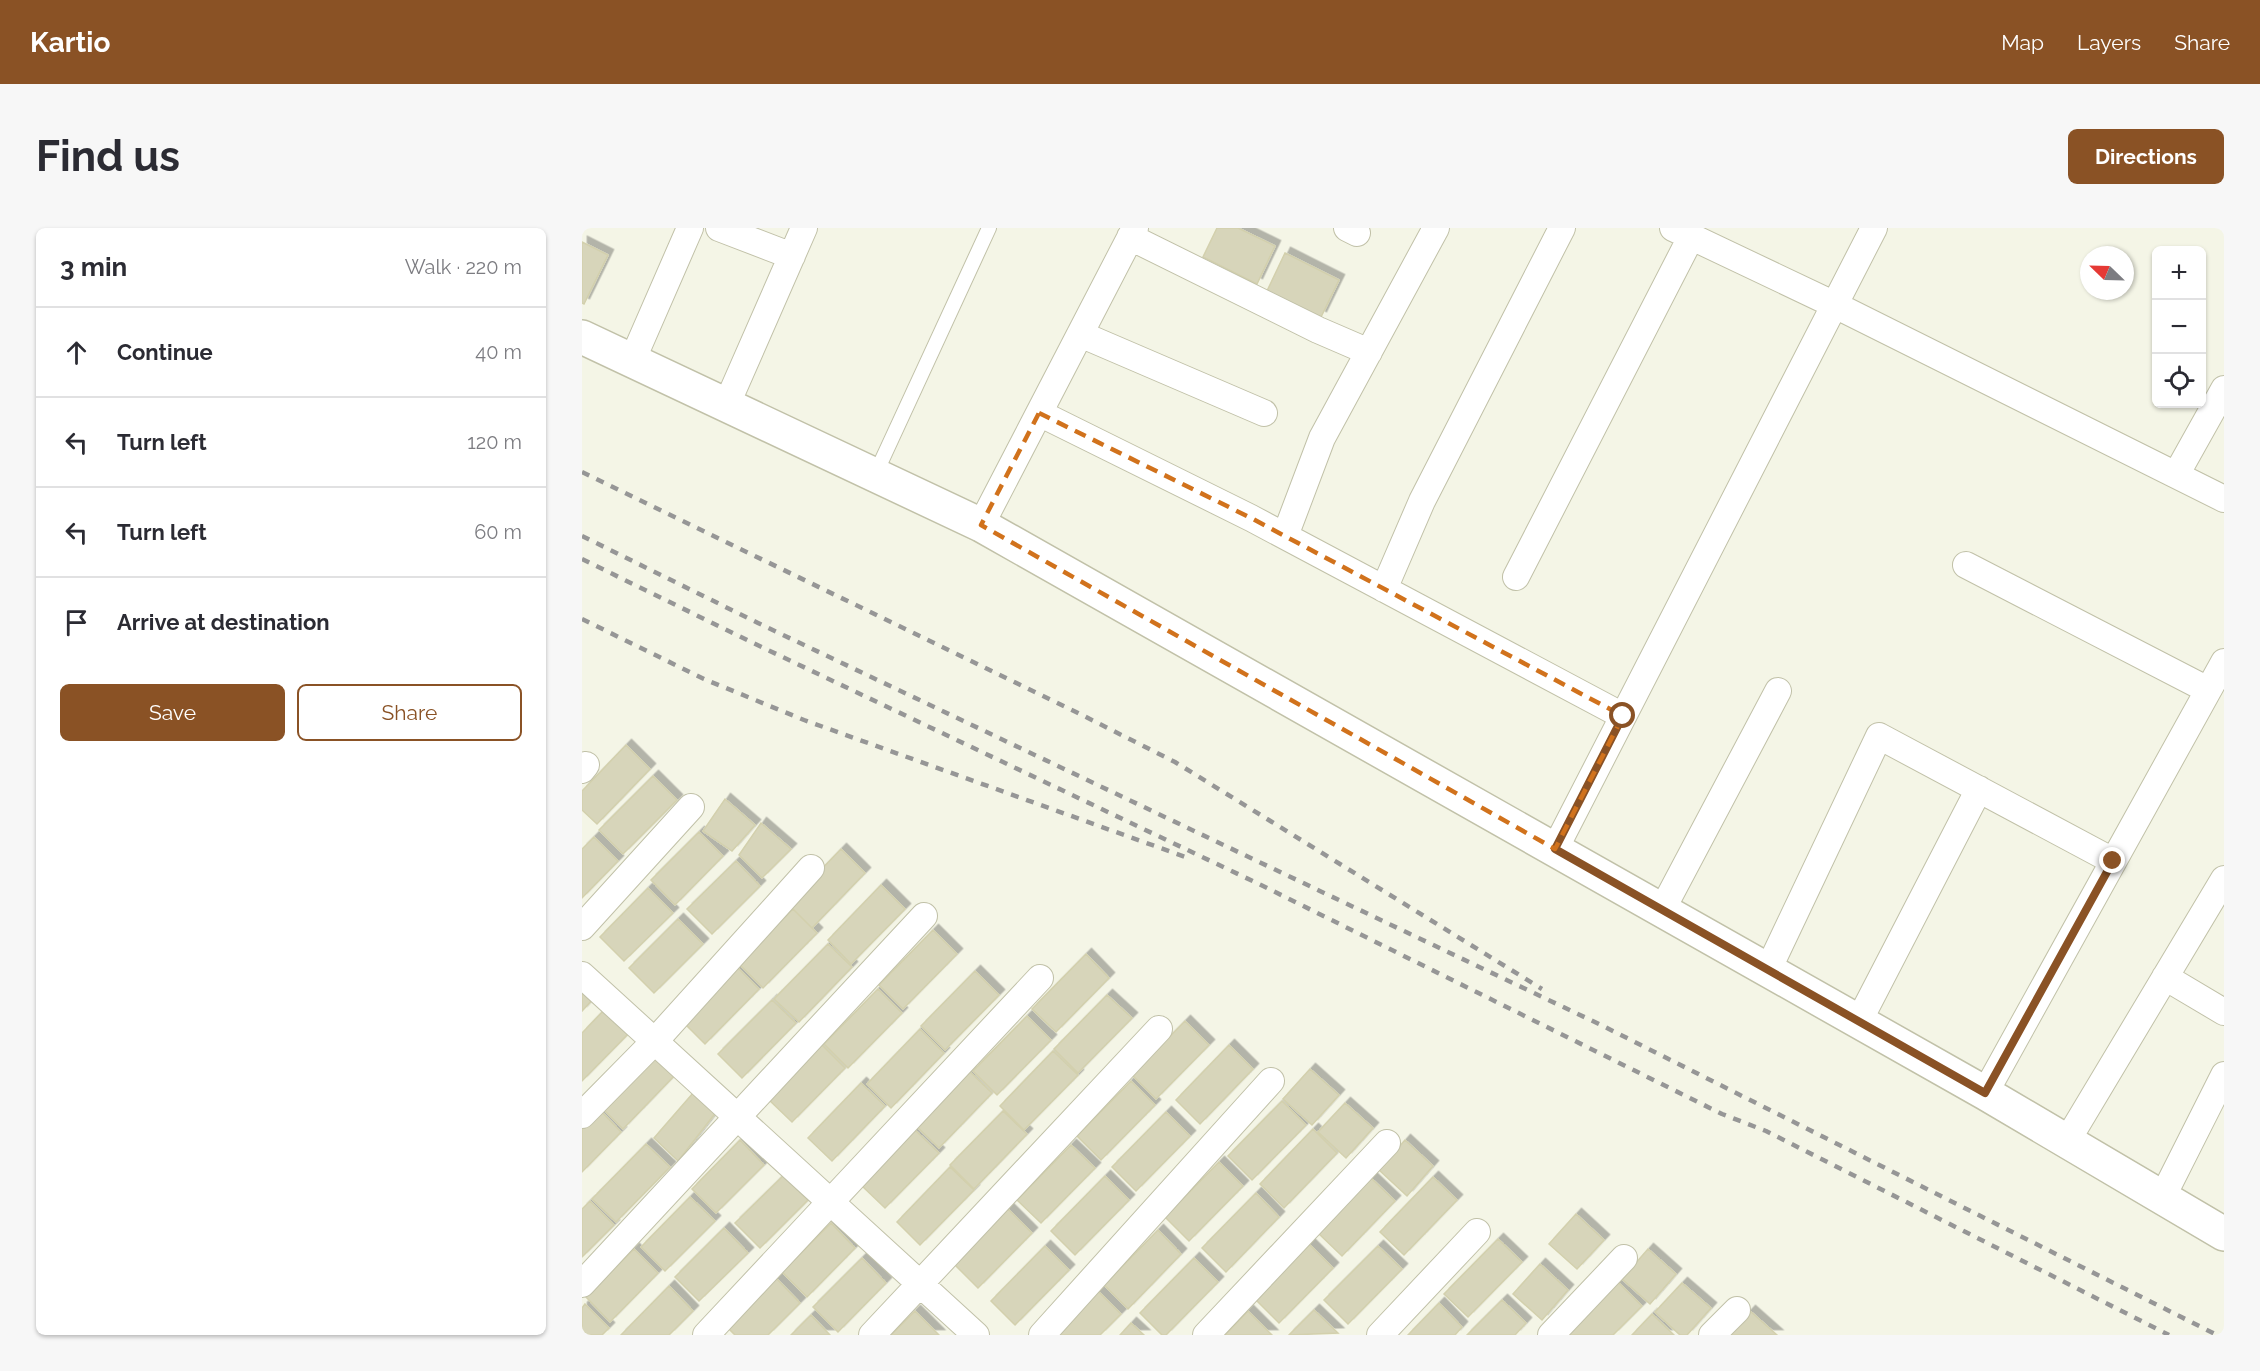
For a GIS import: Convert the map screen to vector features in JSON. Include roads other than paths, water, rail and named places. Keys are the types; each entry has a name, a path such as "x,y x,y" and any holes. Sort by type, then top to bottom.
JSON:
{"street":[{"path":"632,361 690,228"},
{"path":"719,228 792,256"},
{"path":"726,406 804,228"},
{"path":"1285,536 1322,438 1436,228"},
{"path":"1383,589 1422,501 1562,228"},
{"path":"1555,849 1874,228"},
{"path":"1516,577 1682,232 1835,305 2224,499"},
{"path":"981,525 1132,233 1318,330 1369,352"},
{"path":"1080,334 1264,413"},
{"path":"582,337 981,525 1859,1021 2224,1234"},
{"path":"2176,475 2224,389"},
{"path":"1039,413 1285,536 1623,716"},
{"path":"1966,566 2208,690"},
{"path":"1985,1093 2224,662"},
{"path":"1662,910 1778,691"},
{"path":"1768,970 1879,736 2113,861"},
{"path":"1859,1021 1979,789"},
{"path":"582,927 691,807"},
{"path":"582,1115 654,1042 811,868"},
{"path":"2067,1141 2224,879"},
{"path":"582,1284 924,916"},
{"path":"582,975 976,1335"},
{"path":"2165,977 2224,1012"},
{"path":"706,1335 1040,978"},
{"path":"872,1335 1159,1029"},
{"path":"2162,1197 2224,1075"},
{"path":"1042,1335 1271,1081"},
{"path":"1206,1335 1387,1143"},
{"path":"1380,1335 1477,1232"},
{"path":"1551,1335 1624,1258"},
{"path":"1712,1335 1737,1310"}],"lane":[{"path":"875,475 989,228"}],"railway":[{"path":"582,472 1175,762 1542,989"},
{"path":"582,536 758,623 1601,1025 2217,1335"},
{"path":"582,559 1261,885 1722,1114 1766,1131 2169,1335"},
{"path":"582,619 704,679 804,720 1191,859"}]}
